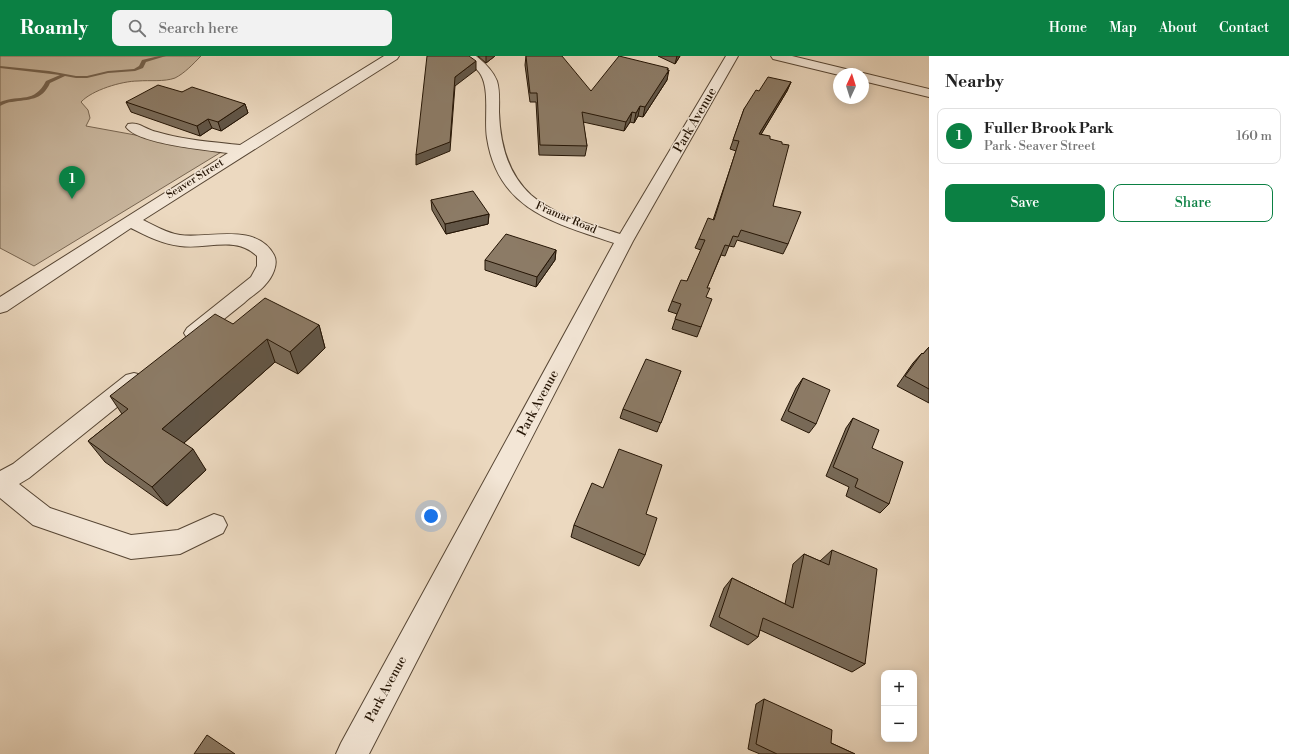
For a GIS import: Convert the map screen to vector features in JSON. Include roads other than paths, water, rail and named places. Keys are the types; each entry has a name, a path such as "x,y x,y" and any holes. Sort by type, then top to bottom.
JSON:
{"street":[{"name":"Seaver Street","path":"0,306 241,150 393,56"},
{"name":"Framar Road","path":"468,56 483,69 490,79 492,90 494,142 502,166 511,184 528,200 551,214 624,241"},
{"name":"Park Avenue","path":"352,754 624,241 732,56"},
{"path":"777,56 833,70"},
{"path":"869,78 929,93"},
{"path":"133,127 135,130 143,134 241,150"},
{"path":"130,221 161,235 182,241 223,238 242,239 258,248 267,258 264,272 258,281 182,343"},
{"path":"151,368 21,471 0,483 42,517 131,547 180,542 214,525"}],"waterway":[{"path":"0,67 49,72 76,77 87,77 108,72 135,70 141,67 144,61 164,56"},
{"path":"0,104 6,101 34,97 45,89 48,82 63,76"}],"place":[{"name":"Fuller Brook Park","path":"72,199"}]}
